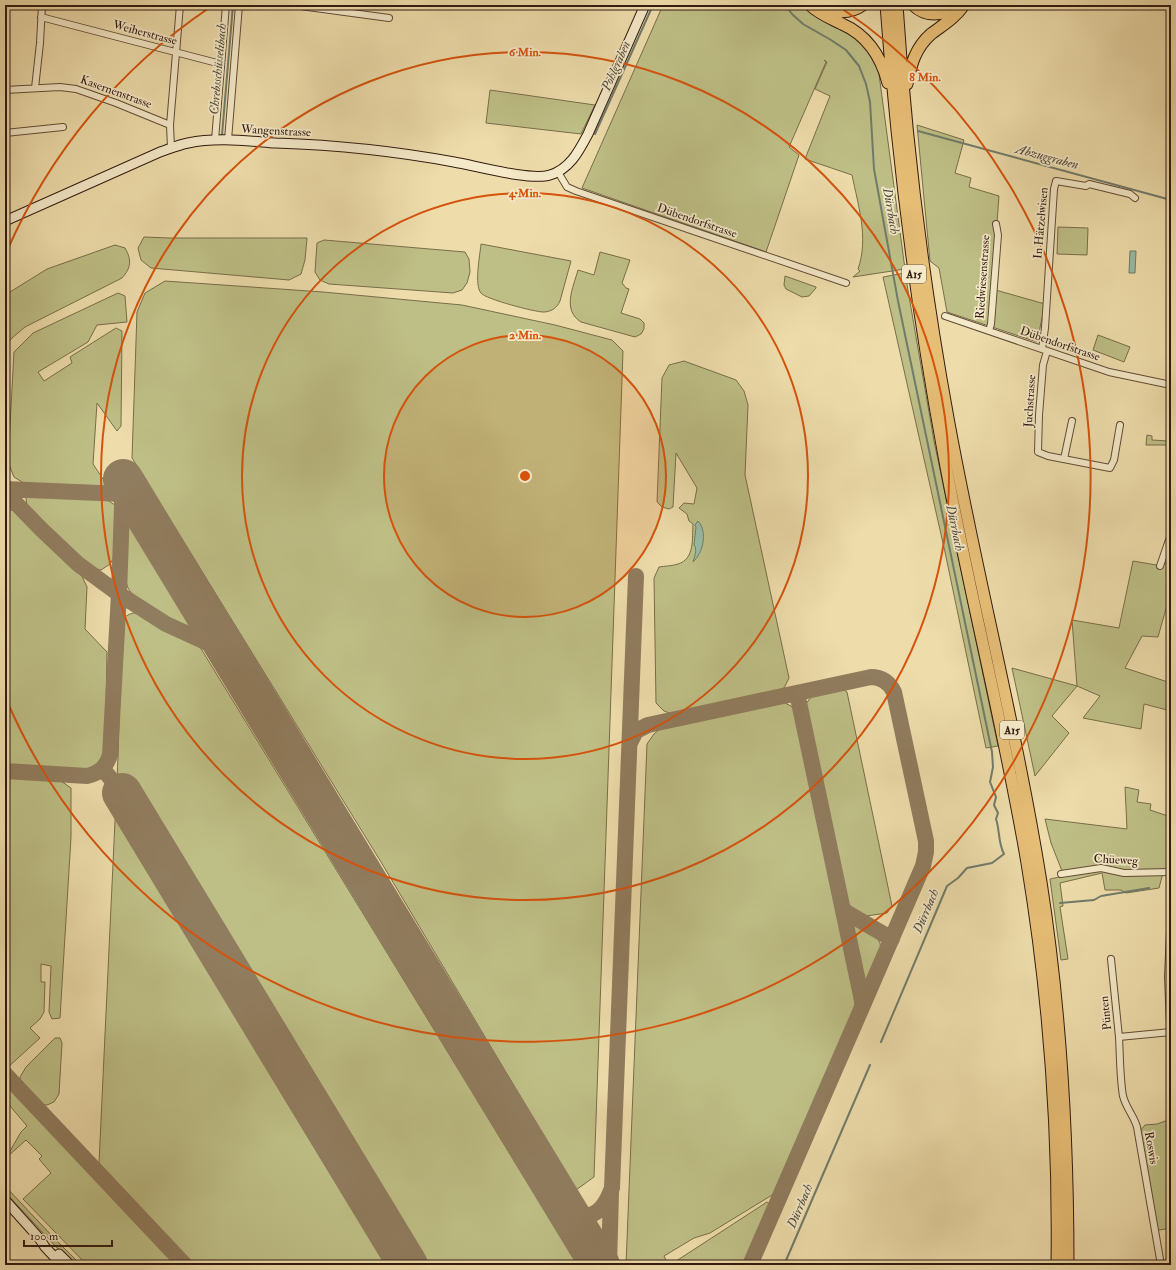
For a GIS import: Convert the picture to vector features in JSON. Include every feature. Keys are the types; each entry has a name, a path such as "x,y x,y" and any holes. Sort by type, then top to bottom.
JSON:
{"highway":[{"path":"810,5 823,15 854,30 872,47 879,58 886,77 896,123"},
{"path":"819,5 830,10 841,12 854,10 863,5"},
{"name":"A15","path":"886,5 896,123 909,236 929,374 951,493 1013,790 1035,916 1046,1003 1052,1068 1058,1265"},
{"name":"A15","path":"897,5 904,102 920,244 941,378 969,526 1021,775 1045,911 1056,996 1062,1065 1067,1176 1068,1265"},
{"path":"913,5 923,12 934,14 946,12 955,5"},
{"path":"904,102 910,66 918,49 929,37 955,16 964,5"}],"main road":[{"path":"558,172 575,158 588,134 645,5"},
{"name":"Wangenstrasse","path":"5,221 171,148 188,143 215,140 328,145 372,149 435,158 534,176 549,176 558,172"},
{"path":"5,1200 40,1238 45,1247 62,1265"},
{"path":"40,1238 49,1243 70,1265"}],"street":[{"path":"35,88 40,43 42,5"},
{"path":"171,148 170,125 180,5"},
{"path":"215,140 226,5"},
{"path":"228,140 239,5"},
{"path":"293,5 313,6 389,18"},
{"name":"Weiherstrasse","path":"41,17 221,64"},
{"name":"Kasernenstrasse","path":"6,90 60,87 76,88 170,125"},
{"path":"5,133 62,127"},
{"name":"Dübendorfstrasse","path":"558,172 567,187 594,198 846,283"},
{"name":"In Hätzelwisen","path":"1045,350 1045,328 1054,189 1056,181 1086,186 1089,184 1130,194 1136,198"},
{"name":"Riedwiesenstrasse","path":"989,331 991,324 998,235 996,224"},
{"name":"Dübendorfstrasse","path":"945,316 1109,372 1171,384"},
{"name":"Juchstrasse","path":"1045,350 1039,415 1038,452 1048,456 1064,459"},
{"path":"1072,421 1064,459 1110,468 1114,460 1120,425"},
{"path":"1160,566 1171,534"},
{"name":"Chüeweg","path":"1061,874 1101,868 1124,873 1171,872"},
{"path":"1171,899 1171,927"},
{"path":"1171,931 1169,977 1171,1025"},
{"name":"Pünten","path":"1111,959 1120,1037 1171,1032"},
{"name":"Roswis","path":"1120,1037 1123,1096 1127,1108 1134,1118 1137,1127 1161,1265"}],"green space":[{"path":"663,5 810,5 876,52 905,269 853,277 860,271 858,269 863,245 863,234 852,175 805,159 830,96 815,89 827,62 824,60 826,62 789,147 799,155 766,252 582,188"},
{"path":"490,90 595,105 581,134 486,123"},
{"path":"917,125 964,140 955,173 971,178 969,187 999,196 992,289 1045,304 1037,342 947,312 939,268 930,261"},
{"path":"1058,227 1088,228 1087,255 1057,254"},
{"path":"144,237 307,238 305,260 301,274 289,280 151,268 141,260 138,248"},
{"path":"324,240 465,252 469,259 470,272 467,283 462,290 453,293 329,284 320,280 315,272 317,243"},
{"path":"481,244 571,261 560,301 557,306 549,311 543,312 521,308 484,296 479,289 478,284"},
{"path":"115,245 125,248 130,260 129,267 122,278 25,327 12,338 5,347 5,297 10,292 47,269"},
{"path":"600,252 630,260 622,283 629,289 621,313 640,319 644,323 644,329 641,334 635,337 581,322 575,317 572,311 570,298 578,270 594,275"},
{"path":"905,273 934,441 998,746 986,748 945,552 883,277"},
{"path":"785,276 816,288 809,296 802,297 786,289 784,285"},
{"path":"165,281 323,292 462,305 555,325 612,340 623,351 594,1177 576,1190 381,862 132,458 137,312 145,293"},
{"path":"118,293 125,296 127,322 97,325 88,342 38,372 44,381 72,363 70,357 116,328 122,331 121,426 117,431 97,403 93,464 105,482 104,488 27,485 14,477 8,462 14,352 33,333"},
{"path":"1098,335 1130,347 1124,362 1093,350"},
{"path":"684,361 736,380 744,391 748,405 745,475 789,678 784,688 772,694 675,715 664,711 656,703 654,578 659,567 676,565 687,558 692,547 693,524 689,521 687,514 679,508 684,503 694,504 697,488 676,453 673,507 669,509 662,507 657,502 662,378 669,365"},
{"path":"1147,435 1152,436 1152,440 1168,441 1169,445 1146,445"},
{"path":"30,494 104,498 115,505 118,516 115,556 110,564 101,570 91,568 61,544 27,507 26,498"},
{"path":"10,510 19,511 80,572 87,587 85,629 107,652 105,752 97,765 83,771 7,767 5,765 5,515"},
{"path":"128,522 191,621 187,626 164,616 135,599 128,588 124,576 126,525"},
{"path":"1133,561 1162,566 1165,563 1171,566 1171,591 1158,637 1142,636 1125,668 1171,683 1171,711 1144,704 1141,729 1083,718 1100,696 1077,686 1072,620 1119,628"},
{"path":"138,613 200,647 578,1265 194,1265 99,1163 118,757 122,623 126,616"},
{"path":"1012,668 1077,686 1052,716 1069,733 1035,776"},
{"path":"840,688 847,692 892,906 887,913 866,916 856,912 847,902 806,716 806,704 813,694"},
{"path":"781,701 791,706 797,713 852,969 855,1007 848,1030 777,1192 710,1233 694,1238 664,1256 668,1265 626,1265 647,744 654,734 662,727"},
{"path":"5,777 58,779 71,788 71,837 60,1018 52,1019 49,1012 51,966 41,964 41,982 45,982 44,1012 40,1019 30,1028 40,1038 7,1068 5,1068"},
{"path":"1125,787 1139,790 1137,802 1151,804 1150,810 1171,818 1171,872 1163,873 1159,888 1126,893 1121,890 1105,890 1102,873 1060,883 1063,906 1060,907 1068,959 1061,960 1050,879 1064,876 1051,843 1045,819 1127,829"},
{"path":"851,921 876,936 880,943 881,951 865,989"},
{"path":"55,1038 60,1038 62,1043 59,1094 54,1102 47,1105 39,1104 21,1085 20,1077 26,1067"},
{"path":"5,1080 174,1260 174,1265 87,1265 23,1199 51,1173 39,1159 42,1156 26,1140 6,1158 21,1132 27,1126 5,1100"},
{"path":"1171,1119 1171,1228 1154,1231 1138,1133 1145,1125 1157,1124"},
{"path":"5,1186 81,1265 73,1265 5,1192"},
{"path":"767,1202 771,1205 745,1265 670,1265"}],"shaded area":[{"path":"1130,251 1136,251 1135,273 1129,273"},
{"path":"698,521 703,531 703,542 702,548 693,562 696,551 694,545 695,525"}],"waterway":[{"name":"Chrebsschüsselibach","path":"222,135 233,5"},
{"name":"Pohlgraben","path":"595,134 653,5"},
{"name":"Dürrbach","path":"785,5 803,24 846,50 859,66 866,84 870,102 874,169 898,301 992,752 993,767 990,782 996,797 994,805 998,813 996,819 1004,854 992,863 967,868 958,878 947,886 881,1042"},
{"name":"Abzuggraben","path":"918,131 1171,200"},
{"path":"1060,903 1094,900 1101,896 1149,888"},
{"name":"Dürrbach","path":"784,1265 870,1065"}],"taxiway":[{"path":"5,771 87,776 99,771 104,766 110,755 119,594 123,479"},
{"path":"5,489 123,494"},
{"path":"5,492 78,564 119,594 166,624 223,651 234,663"},
{"path":"554,1188 568,1210 573,1214 582,1216 588,1216 602,1208 612,1188 636,576"},
{"path":"630,743 636,731 648,725 871,677 882,679 890,685 894,692 926,841 926,852 923,866 863,1005"},
{"path":"750,1265 863,1005 797,693"},
{"path":"103,769 122,793"},
{"path":"844,911 892,939"},
{"path":"5,1074 185,1265"},
{"path":"609,1265 611,1193"}],"runway":[{"path":"123,479 600,1265"},
{"path":"122,793 408,1265"}]}
